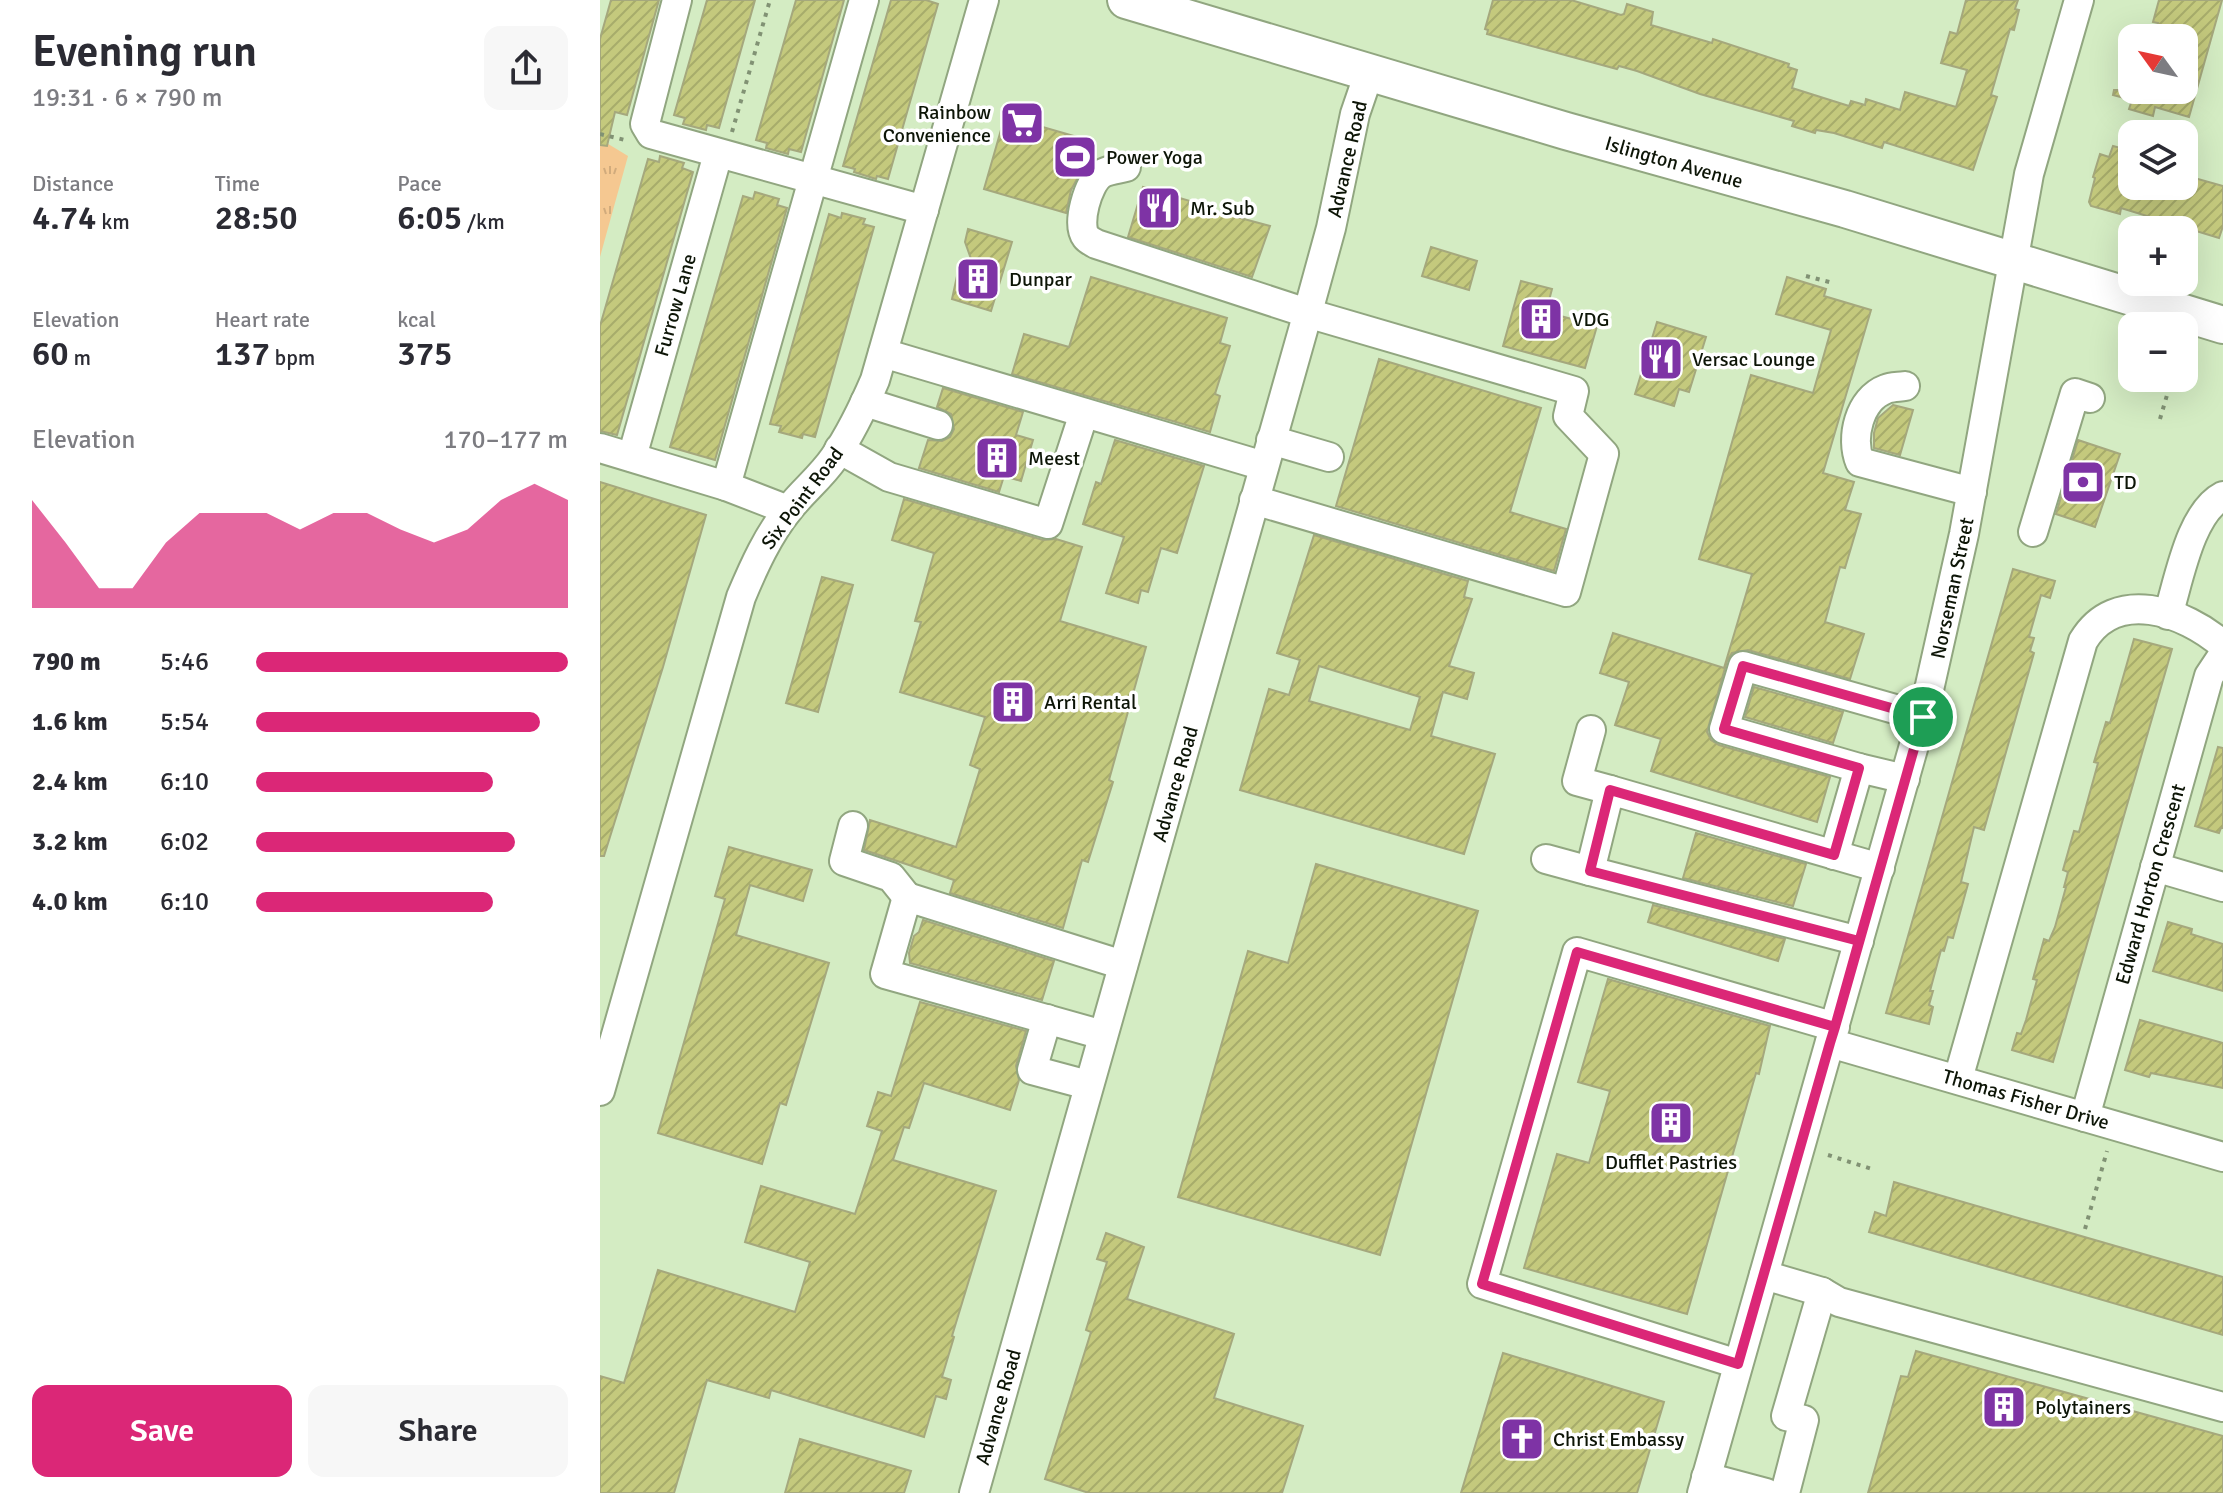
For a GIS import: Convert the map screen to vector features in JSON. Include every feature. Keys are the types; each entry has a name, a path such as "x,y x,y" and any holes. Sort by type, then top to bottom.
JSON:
{"main road":[{"name":"Islington Avenue","path":"1126,0 1177,7 1369,73 1845,209 2223,325"}],"street":[{"path":"677,0 645,124 651,134 924,210"},
{"path":"726,486 864,0"},
{"name":"Six Point Road","path":"600,1091 605,1055 741,597 755,563 788,510 822,473 865,402 883,353 984,0"},
{"name":"Norseman Street","path":"1704,1485 1923,717 1972,492 2029,174 2079,0"},
{"name":"Advance Road","path":"974,1493 1331,228 1355,114 1369,73"},
{"name":"Furrow Lane","path":"632,457 722,155"},
{"path":"1126,167 1101,173 1092,185 1084,204 1082,229 1086,239 1307,313 1574,391 1568,416 1604,454 1566,592 1254,500"},
{"path":"883,353 1084,413 1268,453 1329,457"},
{"path":"1905,386 1884,389 1864,405 1854,447 1860,462 1972,492"},
{"path":"2026,531 2082,396"},
{"path":"865,402 938,425"},
{"path":"839,449 889,477 1048,524 1084,413"},
{"path":"600,448 726,486 788,510"},
{"path":"2168,615 2189,546 2204,513 2212,502 2223,496"},
{"path":"1958,1079 2083,641 2090,629 2112,612 2136,608 2168,615 2203,628 2223,645"},
{"name":"Edward Horton Crescent","path":"2085,1117 2209,676 2223,655"},
{"path":"1905,779 1724,729 1743,666 1923,717"},
{"path":"1591,730 1577,781 1880,868"},
{"path":"1834,855 1859,768"},
{"path":"1590,871 1610,790"},
{"path":"853,826 844,861 891,877 907,897 1123,965"},
{"path":"1546,859 1859,941"},
{"path":"2155,867 2223,887"},
{"path":"907,897 885,974 1103,1035"},
{"name":"Thomas Fisher Drive","path":"1738,1364 1482,1284 1577,952 1958,1079 2223,1157"},
{"path":"1047,1019 1032,1070 1088,1085"},
{"path":"1764,1275 1822,1292 1839,1302 2223,1407"},
{"path":"1785,1493 1804,1420 1786,1416 1822,1292"},
{"path":"1704,1485 1766,1493"}],"path":[{"path":"722,155 770,0"},
{"path":"1806,276 1833,283"},
{"path":"2160,419 2168,392"},
{"path":"2085,1229 2111,1140"},
{"path":"1828,1155 1875,1170"}],"green space":[{"path":"600,139 628,156 600,257"}],"building":[{"path":"611,0 659,0 627,115 615,112 607,146 600,145 600,39"},
{"path":"707,0 755,0 719,128 707,125 706,130 683,124 685,118 674,115"},
{"path":"796,0 844,0 801,152 789,149 788,154 766,148 767,143 756,140"},
{"path":"891,0 926,0 938,4 888,179 877,176 876,179 843,166"},
{"path":"1493,0 1571,0 1621,15 1627,4 1653,12 1651,25 1712,43 1713,39 1789,64 1788,67 1797,70 1792,88 1849,106 1851,101 1865,105 1866,99 1900,110 1905,92 1956,107 1967,70 1941,63 1950,32 1957,34 1966,0 2018,0 2015,9 2019,10 2014,30 2010,29 1991,95 1997,97 1973,170 1884,142 1882,148 1834,133 1816,130 1815,133 1792,126 1794,121 1700,94 1637,71 1619,66 1617,69 1487,34 1488,30 1485,29"},
{"path":"2159,0 2222,0 2198,85 2198,24 2153,22"},
{"path":"2131,104 2193,104 2189,117 2155,107 2153,116 2129,109"},
{"path":"1005,116 1091,141 1083,168 1071,190 1066,213 984,189"},
{"path":"2113,146 2118,147 2118,200 2198,200 2198,179 2223,186 2223,226 2219,238 2198,232 2198,216 2147,216 2121,208 2120,214 2091,206 2093,177 2100,154 2109,157"},
{"path":"660,156 684,163 682,168 693,172 617,435 600,431 600,326 648,159 659,162"},
{"path":"1143,187 1190,201 1188,204 1270,226 1252,277 1128,237"},
{"path":"755,192 779,199 777,205 787,208 715,460 670,447 743,196 753,199"},
{"path":"842,213 865,219 863,224 874,227 815,437 803,434 802,438 779,432 781,426 770,424 829,214 841,218"},
{"name":"Dunpar","path":"968,229 1012,242 991,311 952,299 959,267 975,270 965,242"},
{"path":"1431,247 1477,261 1469,290 1422,276"},
{"path":"1091,277 1227,318 1220,343 1230,346 1215,394 1220,396 1210,432 1012,374 1024,334 1069,347"},
{"path":"1787,277 1826,289 1824,296 1871,310 1823,473 1854,482 1845,510 1861,514 1845,568 1840,567 1825,622 1864,634 1850,679 1748,650 1732,653 1707,732 1711,740 1719,745 1830,777 1817,822 1651,771 1661,739 1615,725 1629,682 1600,673 1613,633 1724,668 1752,574 1699,559 1751,375 1813,393 1831,330 1776,314"},
{"name":"VDG","path":"1521,281 1552,289 1546,312 1597,326 1585,368 1503,346"},
{"path":"1657,322 1706,337 1689,392 1679,389 1674,406 1635,394"},
{"path":"1379,359 1541,408 1510,512 1566,529 1554,571 1336,506"},
{"name":"Meest","path":"943,388 1023,412 1016,435 1033,440 1021,481 1004,476 999,492 919,468 928,440 942,441 950,437 954,429 951,414 937,407"},
{"path":"1893,405 1913,410 1900,455 1874,448 1878,418"},
{"path":"1115,440 1204,466 1177,553 1161,548 1148,592 1141,590 1138,603 1106,593 1124,537 1083,524 1096,482 1101,484"},
{"name":"TD","path":"2078,440 2120,454 2095,527 2056,514"},
{"path":"600,482 706,515 604,856 600,856"},
{"path":"904,499 1043,540 1056,539 1082,547 1060,621 1146,647 1109,780 1113,782 1088,862 1082,860 1063,928 950,893 954,880 864,850 870,820 956,847 980,769 970,765 985,717 900,692 921,622 915,621 934,553 892,540"},
{"path":"1314,535 1468,581 1464,597 1472,599 1449,666 1474,673 1467,699 1443,692 1431,736 1495,754 1464,854 1240,790 1269,689 1289,695 1300,660 1277,653","holes":["1319,666 1420,697 1410,730 1309,701"]},
{"path":"2013,569 2055,581 2050,598 2041,595 2029,637 2034,638 2030,651 2034,653 1984,830 1974,827 1961,882 1968,884 1953,938 1948,937 1944,951 1941,950 1930,991 1933,991 1929,1005 1933,1007 1929,1024 1886,1013"},
{"path":"822,577 853,585 818,712 786,703"},
{"path":"2134,639 2172,649 2053,1062 2012,1050 2017,1033 2021,1034 2026,1020 2044,939 2049,941 2055,927 2066,887 2068,872 2063,870 2074,831 2079,832 2098,763 2094,762 2106,722 2110,723"},
{"path":"1754,687 1843,712 1833,743 1745,717"},
{"path":"2218,747 2223,748 2223,828 2219,833 2195,826"},
{"path":"1696,833 1806,864 1793,906 1683,878"},
{"path":"729,847 812,870 803,901 750,885 736,935 829,963 786,1105 780,1103 762,1164 658,1133 725,899 715,896"},
{"path":"1316,864 1478,911 1380,1255 1178,1197 1248,951 1288,963"},
{"path":"1653,905 1785,939 1778,961 1648,922"},
{"path":"923,920 1054,961 1042,1000 910,963 909,953 914,936"},
{"path":"2168,922 2192,929 2191,934 2223,944 2223,991 2153,971"},
{"name":"Dufflet Pastries","path":"1608,979 1770,1026 1759,1074 1756,1073 1687,1314 1524,1268 1557,1154 1589,1163 1610,1091 1578,1082"},
{"path":"920,1002 1026,1031 1016,1066 1019,1080 1010,1110 924,1083 909,1128 904,1127 893,1160 996,1191 942,1377 951,1380 946,1399 936,1396 924,1437 771,1390 769,1398 707,1380 674,1493 600,1493 600,1376 624,1383 658,1270 795,1312 810,1262 745,1242 761,1186 855,1214 882,1131 867,1126 878,1092 891,1096"},
{"path":"2140,1020 2223,1043 2223,1088 2151,1073 2149,1077 2125,1070"},
{"path":"1894,1182 2223,1277 2223,1335 1869,1232 1875,1212 1886,1216"},
{"path":"1106,1233 1144,1247 1127,1299 1234,1334 1214,1398 1303,1426 1282,1493 1089,1493 1045,1479 1091,1332 1086,1330 1107,1262 1097,1259"},
{"name":"Polytainers","path":"1916,1351 2223,1436 2223,1493 1868,1493 1901,1376 1908,1377"},
{"path":"1503,1353 1664,1402 1637,1493 1461,1493"},
{"path":"800,1439 911,1471 904,1493 785,1493"}],"place":[{"name":"Rainbow Convenience","path":"1022,123"},
{"name":"Power Yoga","path":"1075,157"},
{"name":"Mr. Sub","path":"1159,208"},
{"name":"Dunpar","path":"978,279"},
{"name":"VDG","path":"1541,319"},
{"name":"Versac Lounge","path":"1661,359"},
{"name":"Meest","path":"997,458"},
{"name":"TD","path":"2083,482"},
{"name":"Arri Rental","path":"1013,702"},
{"name":"Dufflet Pastries","path":"1671,1123"},
{"name":"Polytainers","path":"2004,1407"},
{"name":"Christ Embassy","path":"1522,1439"}],"route":[{"path":"1923,717 1743,666 1724,729 1859,768 1834,855 1610,790 1590,871 1859,941 1835,1027 1577,952 1482,1284 1738,1364 1835,1027 1923,717"}]}
